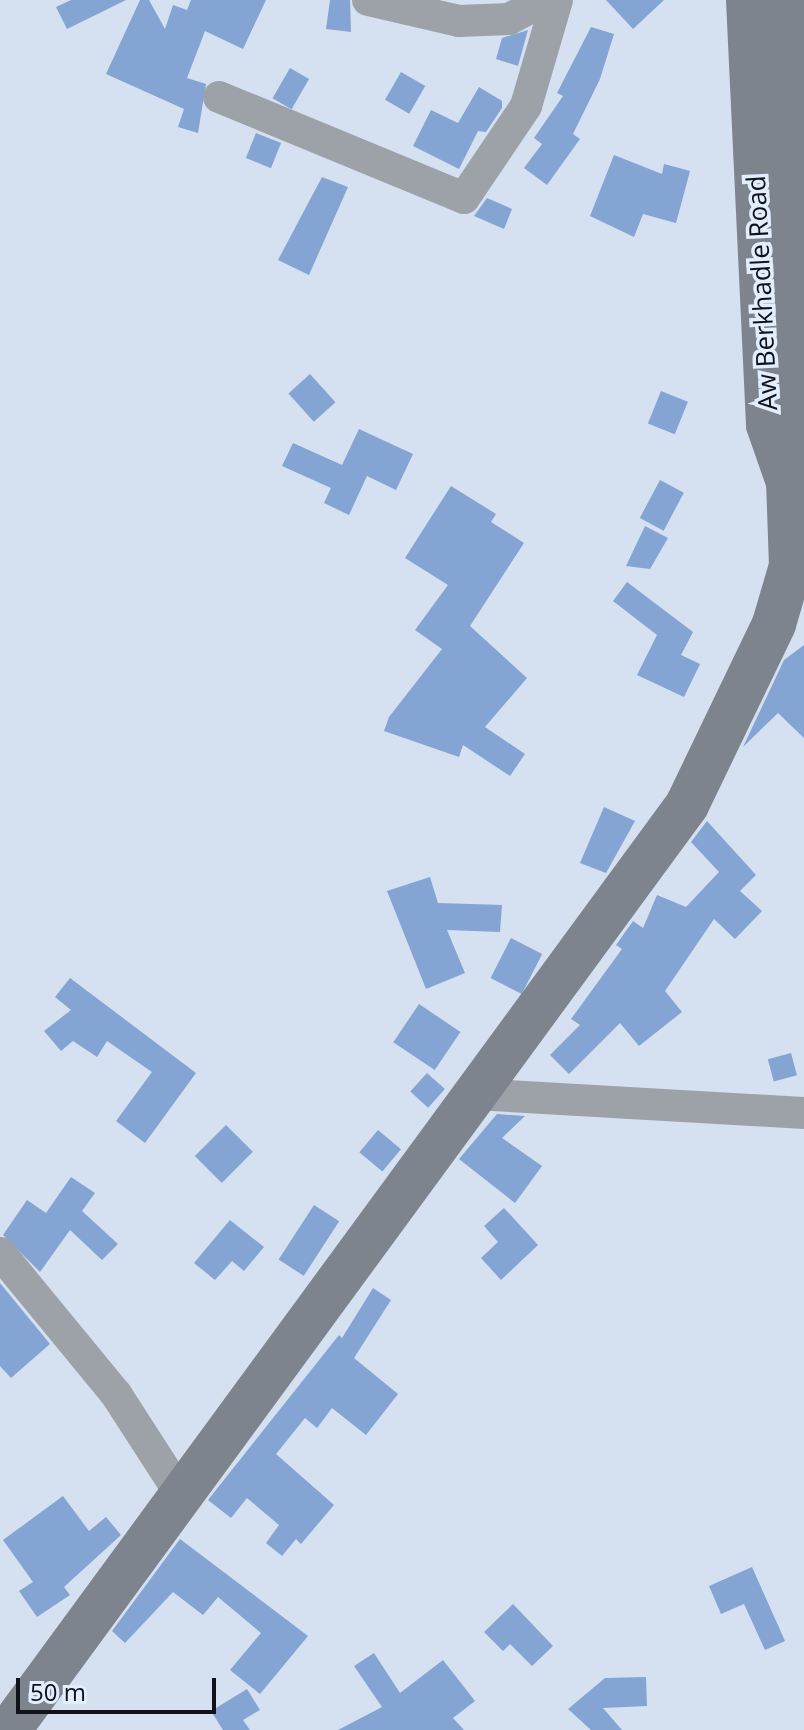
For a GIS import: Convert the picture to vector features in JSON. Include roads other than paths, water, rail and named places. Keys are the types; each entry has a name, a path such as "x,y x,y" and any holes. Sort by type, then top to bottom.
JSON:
{"main road":[{"name":"Aw Berkhadle Road","path":"748,0 768,425 788,482"},
{"name":"Aw Berkhadle Road","path":"784,0 802,423 788,482"},
{"path":"9,1730 687,805 774,624 791,566 788,482"}],"street":[{"path":"368,0 459,21 509,19 544,0"},
{"path":"219,97 464,198 526,106 557,0"},
{"path":"475,1094 804,1113"},
{"path":"0,1253 116,1394 181,1495"}]}
